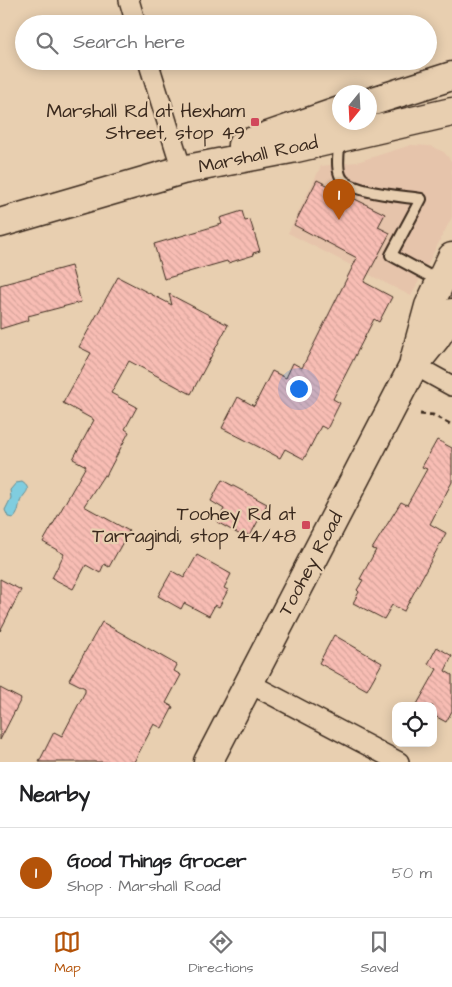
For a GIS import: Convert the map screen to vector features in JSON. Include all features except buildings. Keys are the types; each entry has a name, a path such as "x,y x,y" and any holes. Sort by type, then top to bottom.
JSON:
{"main road":[{"path":"377,100 452,76"},
{"name":"Marshall Road","path":"377,122 416,119 452,112"},
{"path":"416,119 434,120 452,126"},
{"name":"Marshall Road","path":"0,223 182,170 268,135 332,125"},
{"name":"Toohey Road","path":"414,365 425,316 439,281 452,257"},
{"name":"Toohey Road","path":"208,762 414,365 435,339 452,313"}],"street":[{"path":"129,0 133,15"},
{"path":"151,70 182,170"},
{"path":"414,365 452,386"},
{"path":"248,683 399,762"}],"lane":[{"path":"340,130 339,174 345,183 361,190 421,199 391,255 439,281"}],"path":[{"path":"420,414 433,415 452,425"}],"shaded area":[{"path":"411,145 430,146 444,152 452,162 452,217 411,296 288,233 321,166 357,162"}],"water":[{"path":"22,482 27,487 27,492 21,499 16,516 14,518 8,517 5,510 11,498 10,490 16,483"}],"place":[{"name":"Marshall Rd at Hexham Street, stop 49","path":"255,122"},
{"name":"Good Things Grocer","path":"339,220"},
{"name":"Toohey Rd at Tarragindi, stop 44/48","path":"306,525"}]}
